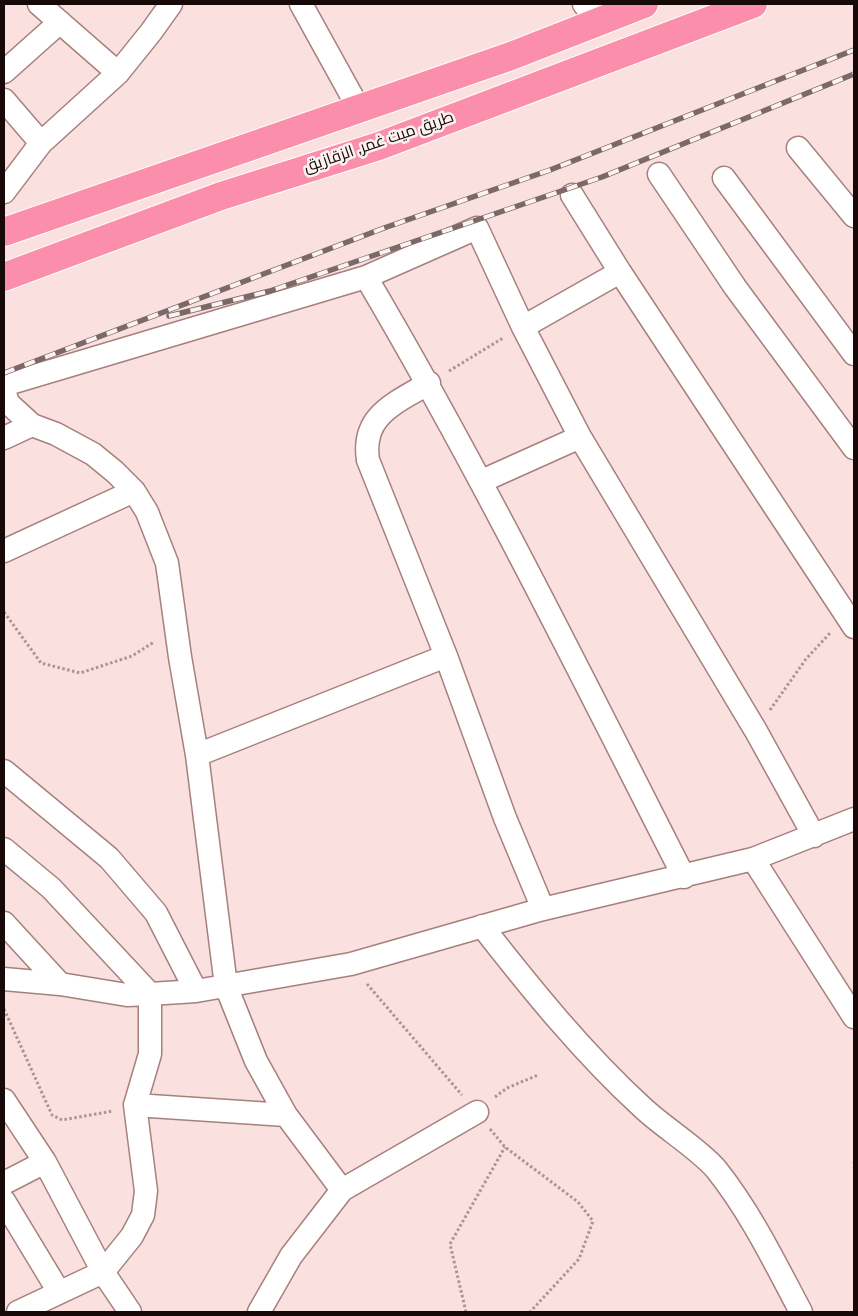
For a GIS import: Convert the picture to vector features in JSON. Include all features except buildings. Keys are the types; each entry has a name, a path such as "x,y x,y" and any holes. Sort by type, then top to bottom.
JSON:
{"highway":[{"path":"4,232 511,56 591,13 644,4"},
{"name":"طريق ميت غمر, الزقازيق","path":"4,277 221,196 379,146 753,4"}],"street":[{"path":"39,4 118,73"},
{"path":"4,192 41,142 118,73 152,32 171,4"},
{"path":"301,4 360,109"},
{"path":"4,72 60,22"},
{"path":"4,100 41,142"},
{"path":"798,148 854,216"},
{"path":"658,174 735,287 854,448"},
{"path":"724,178 854,354"},
{"path":"572,196 850,621"},
{"path":"4,385 366,276 477,228 523,326 580,438 756,730 814,836"},
{"path":"523,326 620,272"},
{"path":"366,276 429,383 482,481 684,877"},
{"path":"429,383 382,412 371,428 366,445 368,460 446,656 505,818 543,909"},
{"path":"4,390 8,403 32,425 56,434 93,454 116,472 134,491 148,512 167,563 197,755 226,986 256,1061 286,1115 342,1190"},
{"path":"4,438 32,425"},
{"path":"482,481 580,438"},
{"path":"4,551 134,491"},
{"path":"197,755 446,656"},
{"path":"4,771 109,858 156,913 196,992"},
{"path":"4,979 60,984 127,995 196,992 351,964 543,909 684,877 753,859 814,836 851,826"},
{"path":"4,849 51,888 150,994 150,1054 135,1105 146,1192 143,1214 132,1236 103,1272 18,1312"},
{"path":"753,859 854,1016"},
{"path":"4,923 60,984"},
{"path":"482,926 543,1003 597,1062 643,1109 714,1167 750,1216 801,1312"},
{"path":"4,1100 45,1162 103,1272 130,1312"},
{"path":"135,1105 286,1115"},
{"path":"259,1312 291,1256 342,1190 477,1112"},
{"path":"4,1184 45,1162"},
{"path":"4,1200 59,1292"}],"path":[{"path":"429,383 523,326"},
{"path":"4,612 41,662 80,673 132,656 176,628"},
{"path":"756,730 806,659 850,621"},
{"path":"351,964 477,1112 507,1088 538,1075"},
{"path":"4,1009 52,1115 62,1120 74,1119 135,1105"},
{"path":"466,1312 450,1244 505,1147 578,1202 592,1221 579,1259 530,1312"}],"railway":[{"path":"4,373 384,228 550,170 854,50"},
{"path":"169,316 270,291 602,177 854,74"}]}
